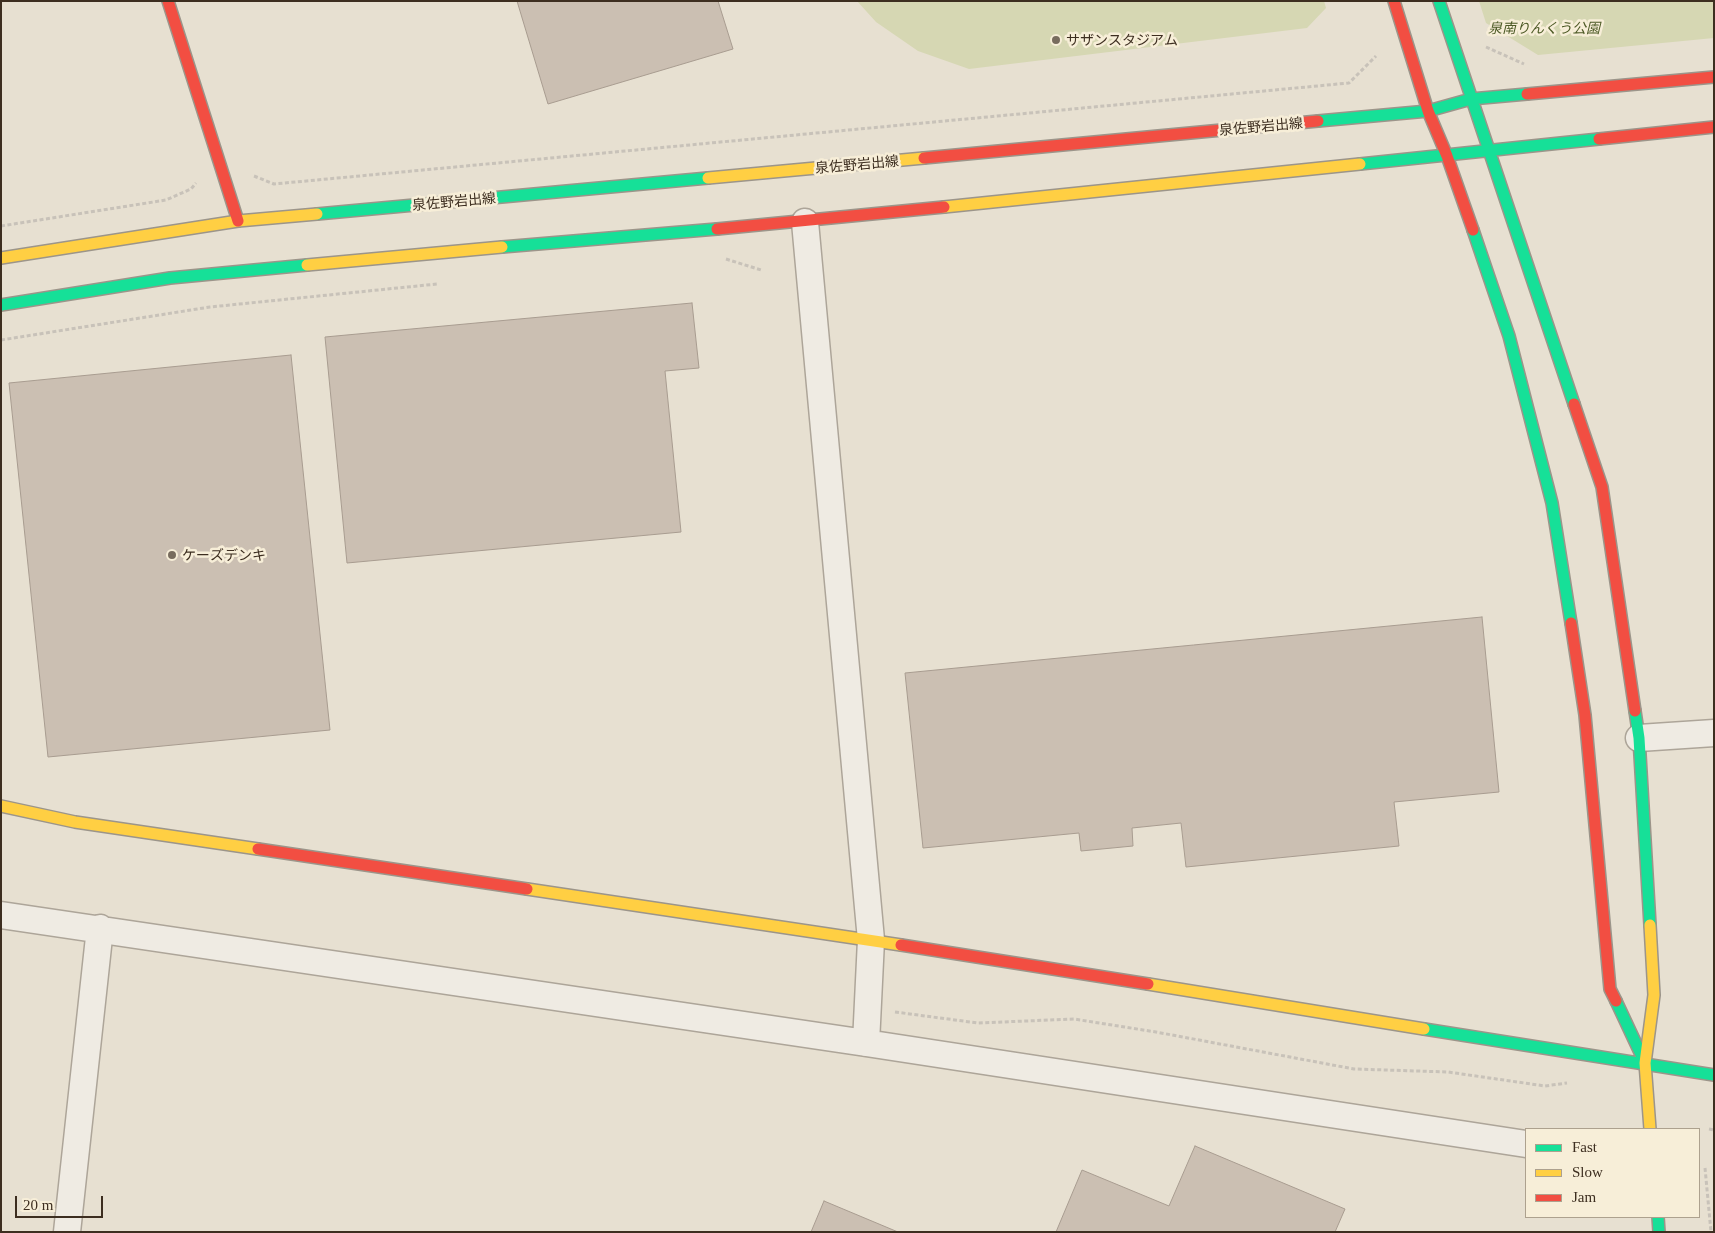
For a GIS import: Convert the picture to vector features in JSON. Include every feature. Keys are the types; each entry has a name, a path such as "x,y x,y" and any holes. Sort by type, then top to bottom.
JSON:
{"street":[{"path":"168,1 238,221"},
{"path":"1394,1 1428,111 1447,156 1509,336 1552,503 1585,715 1610,988 1645,1063"},
{"path":"1439,1 1602,487 1639,738 1654,995 1645,1063 1650,1128"},
{"name":"泉佐野岩出線","path":"1,258 238,221 1428,111 1471,98 1714,77"},
{"path":"1,305 170,278 363,259 805,222 1714,127"},
{"path":"805,222 871,940 866,1043"},
{"path":"1639,738 1714,734"},
{"path":"1,806 85,823 871,940 1714,1075"},
{"path":"1,915 100,928 866,1043 1525,1144"},
{"path":"67,1232 100,928"}],"path":[{"path":"223,170 244,168 259,179 274,184 1339,84 1349,83 1376,56"},
{"path":"1,226 166,200"},
{"path":"718,256 761,270"},
{"path":"1,340 210,307 444,284"},
{"path":"892,1011 978,1023 1074,1019 1156,1032 1354,1069 1448,1072 1544,1086 1567,1083"},
{"path":"1709,1129 1714,1130"},
{"path":"1705,1168 1711,1232"}],"green space":[{"name":"サザンスタジアム","path":"857,1 1324,1 1326,8 1307,28 969,69 918,51 876,22"},
{"name":"泉南りんくう公園","path":"1479,1 1714,1 1714,38 1538,55 1486,23"}],"building":[{"path":"517,1 718,1 733,49 548,104"},
{"path":"692,303 699,368 665,371 681,532 347,563 325,337"},
{"path":"291,355 330,730 48,757 9,383"},
{"path":"1482,617 1499,792 1394,802 1399,846 1186,867 1181,823 1132,828 1133,846 1081,851 1079,833 923,848 905,673"},
{"path":"1195,1146 1345,1209 1335,1232 1056,1232 1082,1170 1169,1206"},
{"path":"824,1201 898,1232 811,1232"}],"traffic: fast":[{"path":"1439,1 1574,404"},
{"path":"1318,121 1428,111 1471,99 1527,94"},
{"path":"1360,164 1599,139"},
{"path":"317,214 708,178"},
{"path":"502,247 717,229"},
{"path":"1473,230 1509,336 1552,503 1571,623"},
{"path":"1,305 170,278 307,265"},
{"path":"1635,711 1639,738 1650,925"},
{"path":"1616,1001 1645,1063"},
{"path":"1424,1029 1714,1075"},
{"path":"1658,1218 1659,1232"}],"traffic: slow":[{"path":"708,178 924,158"},
{"path":"944,207 1360,164"},
{"path":"1,258 238,221 317,214"},
{"path":"307,265 502,247"},
{"path":"1,806 75,822 258,849"},
{"path":"527,889 901,945"},
{"path":"1650,925 1654,995 1645,1063 1650,1128"},
{"path":"1148,984 1424,1029"}],"traffic: jam":[{"path":"168,1 238,221"},
{"path":"1394,1 1428,111 1447,156 1473,230"},
{"path":"1527,94 1714,77"},
{"path":"924,158 1318,121"},
{"path":"1599,139 1714,127"},
{"path":"717,229 944,207"},
{"path":"1574,404 1602,487 1635,711"},
{"path":"1571,623 1585,715 1610,989 1616,1001"},
{"path":"258,849 527,889"},
{"path":"901,945 1148,984"}],"place":[{"name":"サザンスタジアム","path":"1056,40"},
{"name":"ケーズデンキ","path":"172,555"}]}
